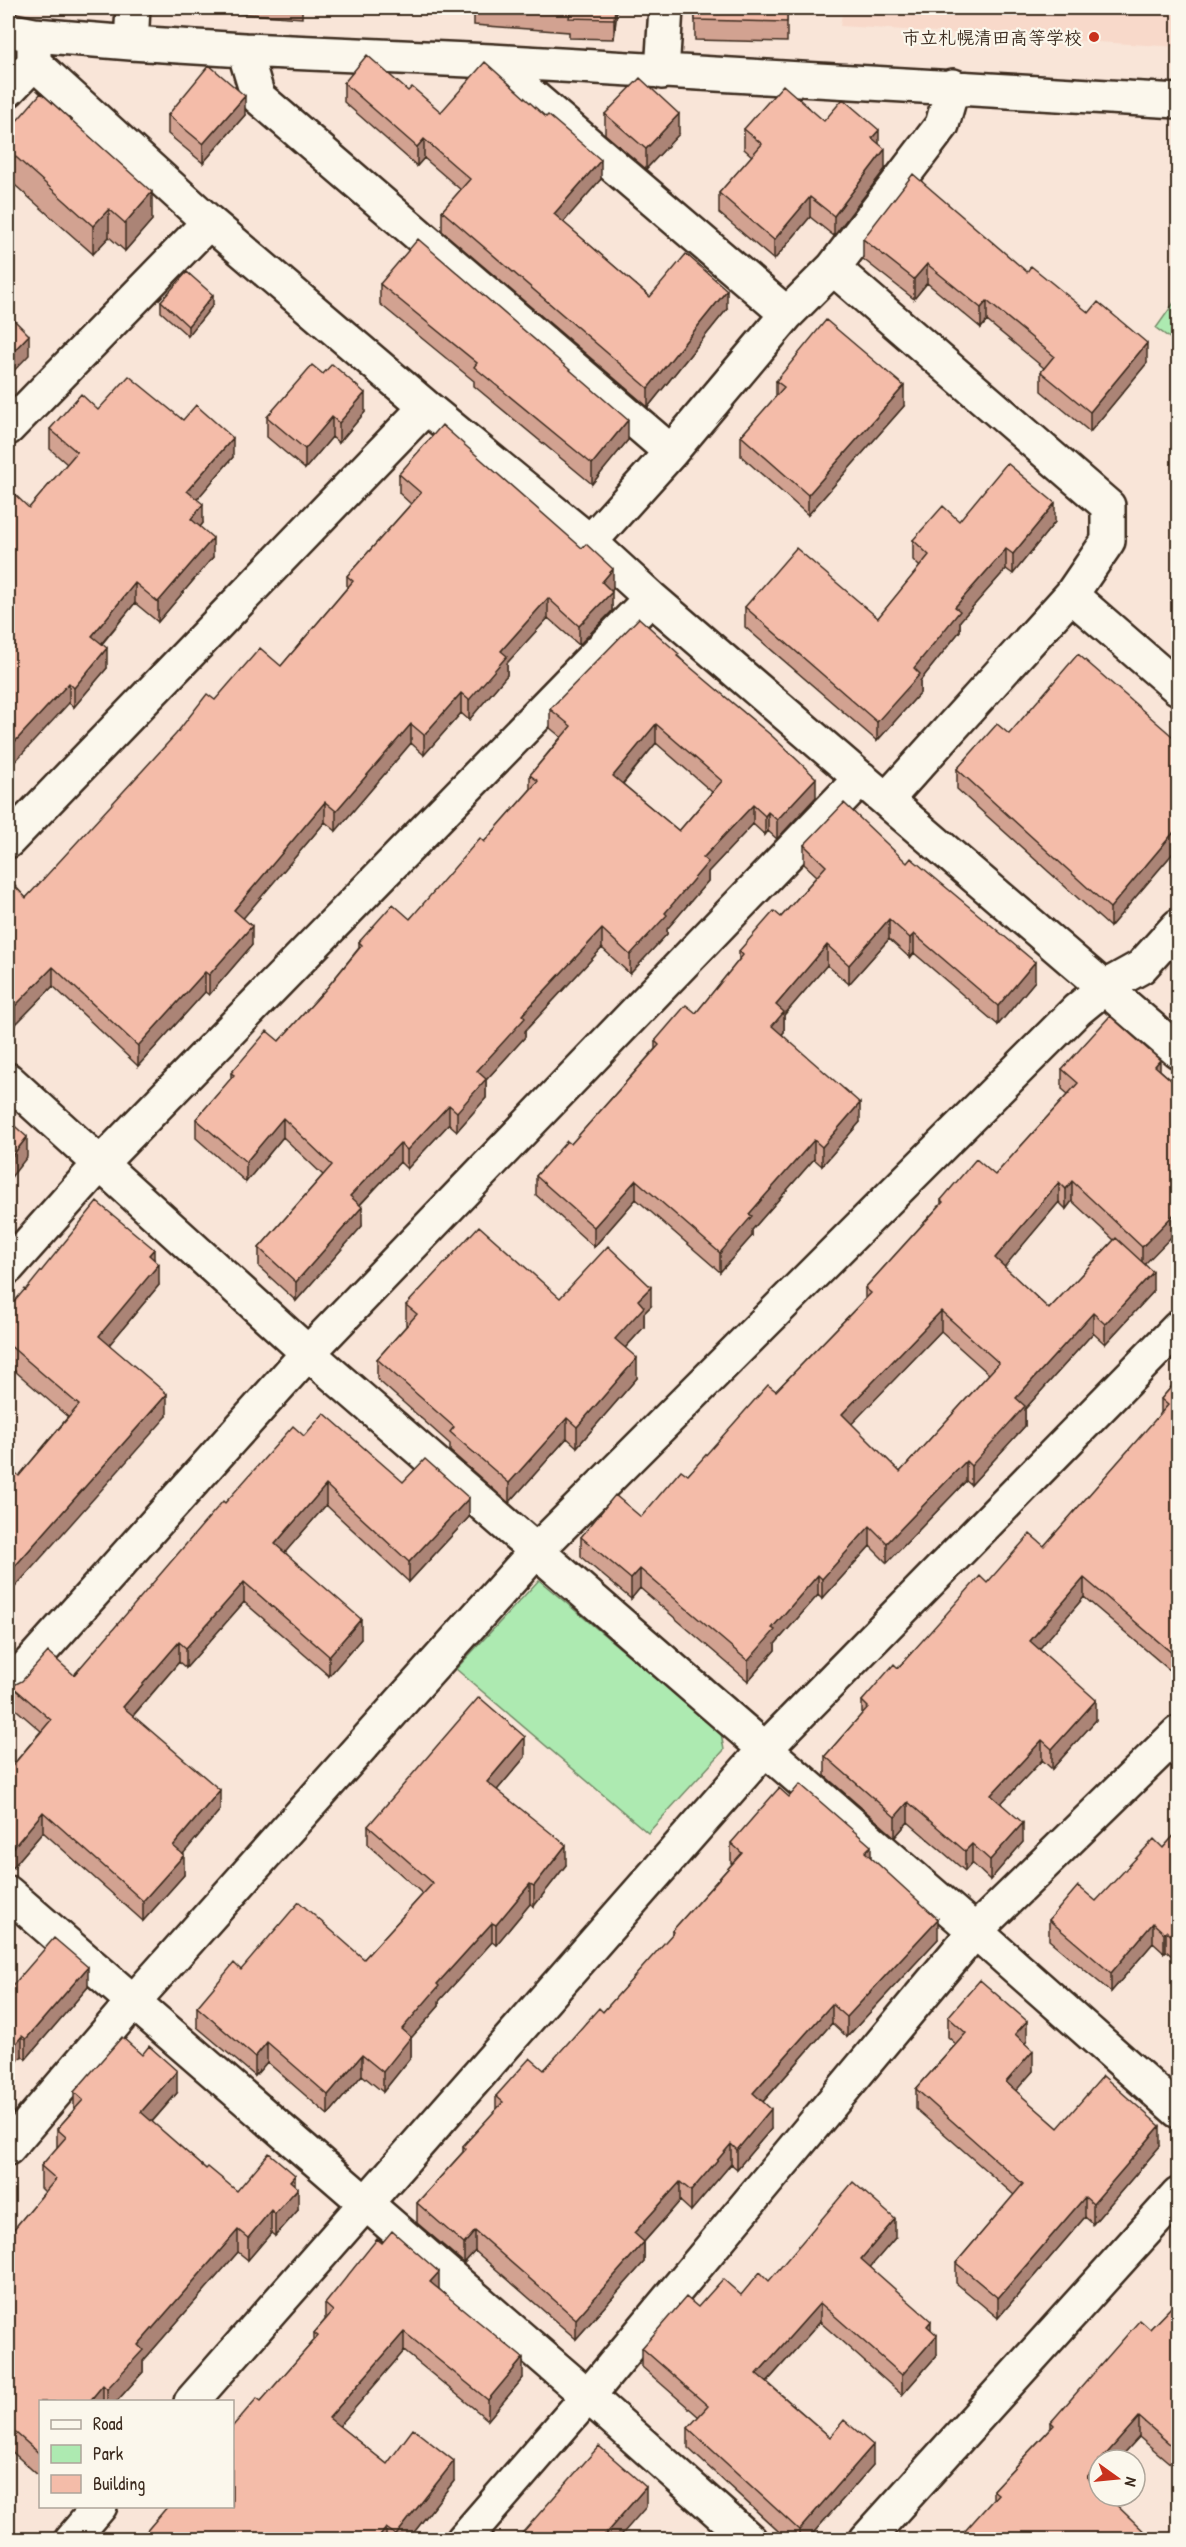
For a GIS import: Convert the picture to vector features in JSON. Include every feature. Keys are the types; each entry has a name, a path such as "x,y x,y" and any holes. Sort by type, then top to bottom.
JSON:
{"street":[{"path":"131,44 133,8"},
{"path":"662,72 666,8"},
{"path":"25,42 131,44 491,61 953,86 1179,101"},
{"path":"8,90 25,42"},
{"path":"25,42 209,222 426,407 590,542 651,598 1179,1051"},
{"path":"244,50 258,97 671,452"},
{"path":"491,61 787,314"},
{"path":"590,542 671,452 787,314 833,268 942,125 953,86"},
{"path":"8,428 209,222"},
{"path":"833,268 1108,506 1108,541 1071,595 887,799"},
{"path":"8,841 426,407"},
{"path":"1071,595 1179,688"},
{"path":"8,1267 100,1164 651,598"},
{"path":"8,1688 308,1353 861,778"},
{"path":"8,2148 132,2003 536,1551 1077,1010 1105,987 1141,967 1179,926"},
{"path":"8,1080 308,1353 975,1931 1179,2111"},
{"path":"193,2400 765,1749 1179,1328"},
{"path":"463,2540 588,2396 975,1931 1179,1733"},
{"path":"8,1893 132,2003 588,2396 750,2540"},
{"path":"866,2540 1179,2195"},
{"path":"71,2540 98,2508"}],"shaded area":[{"name":"市立札幌清田高等学校","path":"843,8 1178,8 1178,47 840,26"}],"green space":[{"path":"1178,297 1178,344 1156,328"},
{"path":"539,1580 721,1733 724,1750 648,1833 456,1669"}],"building":[{"path":"508,8 615,8 614,19 569,18 570,12"},
{"path":"695,8 787,8 787,22 695,20"},
{"path":"367,55 408,91 412,87 441,112 485,62 546,117 548,115 601,160 554,214 650,297 686,254 727,290 648,388 442,211 470,179 424,139 417,147 344,83"},
{"path":"209,65 245,96 203,144 168,115"},
{"path":"640,78 679,114 646,149 605,114"},
{"path":"783,85 824,121 843,99 879,130 872,138 885,149 834,216 810,197 774,240 719,193 762,144 744,129"},
{"path":"41,93 152,192 125,223 109,209 93,226 8,150 8,131"},
{"path":"913,174 1027,272 1031,266 1089,313 1098,302 1147,343 1090,412 1041,372 1054,356 987,301 981,308 927,264 914,279 863,239"},
{"path":"418,239 628,420 592,464 474,367 477,363 380,284"},
{"path":"187,272 213,295 188,326 161,301"},
{"path":"8,314 29,335 8,357"},
{"path":"826,320 904,386 808,495 741,436 784,387 776,381"},
{"path":"332,364 365,393 339,423 332,417 305,449 267,417 312,365 323,374"},
{"path":"129,376 183,420 196,405 233,438 187,491 203,504 191,519 213,538 158,602 135,583 92,636 107,648 74,688 69,683 8,749 8,488 29,508 77,452 50,429 81,394 98,410"},
{"path":"442,425 582,548 586,544 613,569 602,582 612,592 579,626 548,598 501,651 507,656 469,700 461,693 424,735 411,724 336,811 325,802 234,910 252,926 209,975 205,972 138,1046 53,967 15,1006 8,998 8,879 26,898 176,734 207,694 215,700 260,648 281,666 353,581 347,576 421,493 399,474"},
{"path":"1007,463 1055,503 1013,554 1006,549 955,607 960,611 914,668 920,674 877,722 745,607 796,548 878,618 929,555 913,540 943,506 959,521"},
{"path":"639,618 679,654 677,656 772,736 816,778 777,820 768,812 765,816 753,805 703,858 708,862 665,913 667,915 630,955 602,929 522,1015 525,1018 477,1071 486,1079 457,1112 449,1105 407,1150 400,1143 350,1196 362,1207 296,1282 259,1248 332,1165 283,1118 246,1162 196,1119 234,1075 231,1073 267,1031 279,1041 326,989 362,945 359,942 393,904 410,919 480,838 484,842 538,781 530,775 571,726 550,709","holes":["656,724 722,781 679,831 613,776"]},
{"path":"1078,654 1179,742 1179,826 1110,908 957,769 997,724 1009,734"},
{"path":"844,803 907,863 911,858 1035,962 998,1006 914,934 910,938 889,919 849,965 827,945 776,1005 784,1012 772,1026 860,1103 822,1147 814,1140 749,1214 752,1216 720,1253 636,1180 594,1227 536,1176 567,1141 571,1144 659,1045 655,1041 686,1005 696,1013 743,955 739,951 774,911 781,917 826,866 804,845"},
{"path":"1110,1016 1160,1060 1155,1066 1179,1087 1179,1209 1142,1247 1072,1181 1066,1189 1059,1182 995,1258 1049,1309 1116,1238 1153,1272 1105,1324 1093,1313 1016,1398 1025,1406 971,1466 966,1461 887,1543 870,1526 822,1579 818,1575 772,1628 775,1630 748,1661 640,1569 631,1579 581,1537 615,1495 641,1517 681,1470 688,1475 768,1385 776,1391 871,1293 865,1288 943,1202 941,1200 976,1159 995,1175 1078,1083 1062,1069","holes":["941,1311 999,1363 900,1472 842,1414"]},
{"path":"8,1120 27,1137 8,1161"},
{"path":"97,1202 154,1249 149,1255 159,1264 99,1336 167,1394 8,1574 8,1466 19,1476 79,1405 8,1344 8,1309"},
{"path":"479,1226 560,1298 608,1246 651,1287 638,1300 644,1307 615,1339 637,1358 577,1427 567,1418 509,1483 450,1432 454,1427 377,1359 417,1314 406,1305"},
{"path":"1179,1378 1179,1659 1084,1578 1030,1641 1096,1700 1052,1749 1042,1740 991,1795 1023,1823 990,1860 972,1844 965,1851 908,1802 895,1817 825,1756 868,1707 862,1701 894,1664 898,1668 980,1576 987,1583 1030,1534 1044,1546 1168,1405 1161,1399"},
{"path":"324,1413 403,1482 425,1459 469,1498 409,1562 326,1485 275,1544 361,1619 329,1656 244,1582 186,1648 179,1642 123,1707 220,1790 173,1846 184,1855 143,1901 43,1812 8,1854 8,1771 51,1720 12,1686 22,1681 48,1652 74,1675 223,1501 225,1503 293,1426 304,1436"},
{"path":"479,1697 525,1737 487,1782 566,1845 534,1886 530,1884 496,1925 492,1923 437,1984 439,1986 402,2029 411,2037 383,2072 362,2055 328,2095 267,2042 255,2057 197,2007 234,1963 241,1970 299,1902 364,1959 433,1883 368,1826"},
{"path":"800,1784 871,1846 865,1852 938,1919 847,2017 832,2004 753,2093 771,2109 737,2150 731,2144 691,2191 680,2182 634,2233 644,2242 576,2319 475,2231 464,2244 417,2203 466,2149 463,2146 503,2102 496,2096 530,2058 544,2070 599,2008 603,2012 742,1853 731,1843 779,1788 789,1797"},
{"path":"1179,1830 1179,1942 1153,1923 1111,1973 1049,1920 1078,1886 1096,1901 1154,1839 1163,1848"},
{"path":"54,1938 88,1967 26,2039 22,2036 8,2053 8,1991"},
{"path":"980,1980 1027,2021 1015,2034 1033,2051 1006,2082 1058,2128 1103,2076 1160,2126 1093,2204 1085,2197 998,2298 956,2263 1023,2184 916,2089 966,2033 948,2017"},
{"path":"122,2037 142,2055 149,2046 177,2071 141,2112 206,2169 208,2167 237,2191 269,2153 295,2175 290,2181 298,2188 275,2214 271,2210 248,2238 238,2230 138,2345 143,2350 107,2389 103,2385 91,2400 39,2400 39,2453 8,2426 8,2236 56,2179 41,2166 66,2137 57,2129 83,2100 74,2092"},
{"path":"853,2182 895,2219 861,2259 931,2321 927,2326 937,2335 902,2375 820,2303 757,2374 830,2437 844,2420 873,2445 799,2530 688,2428 708,2406 642,2348 686,2297 698,2307 723,2279 741,2295 760,2272 769,2281"},
{"path":"392,2231 439,2272 430,2282 523,2358 488,2400 404,2332 329,2418 387,2464 413,2429 454,2461 396,2535 386,2528 377,2540 139,2540 166,2508 234,2508 234,2425 257,2398 261,2401 318,2336 314,2333 333,2311 325,2304 377,2239 382,2243"},
{"path":"1179,2299 1179,2452 1139,2417 1112,2448 1087,2448 1087,2508 1120,2508 1153,2540 957,2540 998,2494 993,2490 1054,2425 1051,2422 1140,2320 1150,2329"},
{"path":"599,2446 646,2487 600,2540 516,2540"}],"place":[{"name":"市立札幌清田高等学校","path":"1094,37"}]}
